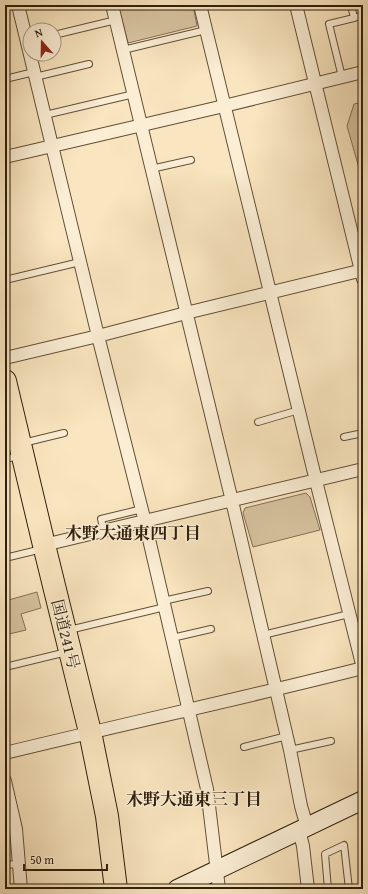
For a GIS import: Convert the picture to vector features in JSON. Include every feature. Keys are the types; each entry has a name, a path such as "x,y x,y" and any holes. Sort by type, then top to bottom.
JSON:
{"highway":[{"name":"国道241号","path":"5,381 16,453 44,547 90,732 107,816 116,889"}],"main road":[{"path":"177,889 363,800"}],"street":[{"path":"18,5 23,22"},
{"path":"112,5 232,501 287,736 301,806 303,846 308,889"},
{"path":"5,753 90,732 276,690 363,668 298,410 200,5"},
{"path":"5,358 270,292 362,273 296,5"},
{"path":"32,62 98,336 142,509 207,789 219,889"},
{"path":"5,157 141,126 363,72"},
{"path":"44,547 104,531 363,469"},
{"path":"5,781 16,829 21,889"}],"lane":[{"path":"350,5 354,18"},
{"path":"342,77 329,24 363,15"},
{"path":"62,33 116,20"},
{"path":"123,50 206,30"},
{"path":"5,79 89,64"},
{"path":"45,115 134,94"},
{"path":"152,169 190,160"},
{"path":"5,280 80,262"},
{"path":"258,422 298,410"},
{"path":"344,437 363,432"},
{"path":"16,453 64,433"},
{"path":"104,531 101,519 142,509"},
{"path":"5,558 44,547"},
{"path":"5,667 164,604 208,591"},
{"path":"263,635 349,614"},
{"path":"172,638 211,629"},
{"path":"244,747 287,736"},
{"path":"290,750 331,741"},
{"path":"328,889 325,854 344,845 349,889"},
{"path":"5,865 19,864"}],"shaded area":[{"path":"118,5 193,5 197,26 128,43"},
{"path":"363,102 363,182 347,126 354,104"},
{"path":"306,493 310,497 320,530 253,547 243,513 245,508"},
{"path":"37,592 41,608 21,614 26,630 5,635 5,601"}],"district":[{"name":"木野大通東四丁目","path":"133,532"},
{"name":"木野大通東三丁目","path":"194,798"}]}
